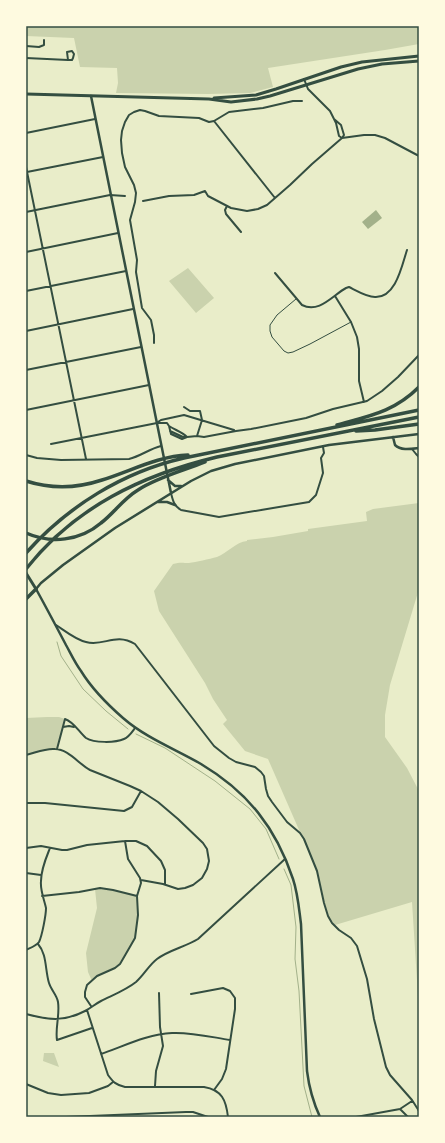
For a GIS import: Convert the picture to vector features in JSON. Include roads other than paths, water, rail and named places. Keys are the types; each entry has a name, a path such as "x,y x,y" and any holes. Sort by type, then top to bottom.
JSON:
{"highway":[{"path":"315,432 383,412 400,403 419,387"},
{"path":"26,481 51,486 80,485 102,480 171,459 199,455 419,410"},
{"path":"26,570 38,555 62,532 83,516 107,499 159,474 217,457 419,417"},
{"path":"341,432 375,430 419,424"},
{"path":"26,533 40,538 54,540 68,539 82,534 92,530 122,502 145,486 217,457"},
{"path":"26,553 64,516 94,495 157,463"},
{"path":"26,600 36,589"}],"main road":[{"path":"209,99 256,94 341,67 362,62 419,56"},
{"path":"26,94 209,99 241,102 270,96 363,68 382,64 419,61"},
{"path":"26,573 36,589"}],"street":[{"path":"26,46 44,46 44,40"},
{"path":"26,58 68,60 72,60 74,58 72,51 68,52 68,60"},
{"path":"304,79 308,89 330,111 339,136 342,138"},
{"path":"91,96 165,468 175,505"},
{"path":"154,343 152,323 142,308 136,272 137,260 130,220 136,193 134,185 125,167 121,145 122,131 130,115 136,111 143,110 159,116 199,118 209,122 214,121 228,112 263,108 293,101 302,101"},
{"path":"26,133 95,119"},
{"path":"334,119 341,125 344,135 342,138"},
{"path":"214,121 275,198"},
{"path":"143,201 169,196 194,195 205,191 208,196 227,206 244,210 254,210 262,207 275,198 342,138 375,135 385,138 419,156"},
{"path":"26,172 103,157"},
{"path":"26,167 86,459"},
{"path":"26,212 110,195 125,196"},
{"path":"227,206 225,210 226,214 241,232"},
{"path":"26,252 118,233"},
{"path":"275,273 304,306 313,308 323,304 346,288 378,297 385,295 394,285 407,250"},
{"path":"26,291 126,271"},
{"path":"334,296 351,322 358,340 359,381 364,402"},
{"path":"26,331 133,309"},
{"path":"26,370 141,347"},
{"path":"169,426 169,431 173,436 182,439 197,436 204,437 236,431 251,430 306,418 333,409 364,402 382,392 419,355"},
{"path":"26,410 149,385"},
{"path":"184,407 190,411 200,411 202,420 197,436"},
{"path":"157,423 161,420 182,415 236,431"},
{"path":"51,444 166,422 169,426 187,437"},
{"path":"320,1117 311,1092 307,1071 301,924 296,892 285,858 271,829 251,804 222,777 135,728 122,718 90,684 80,670 36,589 41,583 76,555 121,524 204,474 228,465 347,442 419,434"},
{"path":"393,437 395,445 398,448 419,448"},
{"path":"26,455 48,459 129,459 161,446"},
{"path":"155,503 168,502 181,510 219,518 309,502 316,495 323,473 321,458 324,453 323,447"},
{"path":"412,448 419,457"},
{"path":"168,480 175,486 184,485"},
{"path":"55,624 85,642 91,643 120,639 135,644 218,750 236,762 255,767 264,776 268,796 287,822 300,833 306,844 317,871 324,903 332,923 339,930 354,940 357,946 367,979 374,1019 386,1067 390,1075 412,1100 419,1111"},
{"path":"57,749 65,719 70,721 87,738 96,742 124,739 129,736 135,728"},
{"path":"62,728 69,726 77,729"},
{"path":"26,755 47,749 57,749 66,753 84,767 141,791 172,813 203,843 208,852 209,862 202,878 195,884 186,888 178,889 165,884 141,880"},
{"path":"26,803 54,804 124,811 132,807 141,791"},
{"path":"92,1006 85,996 87,985 97,976 118,966 124,959 135,938 138,915 137,896 141,885 141,880 128,859 125,841"},
{"path":"26,848 41,846 67,850 87,845 125,841 142,843 160,858 165,870 165,884"},
{"path":"26,950 38,944 40,939 46,913 42,896 41,875 50,848"},
{"path":"26,1014 43,1019 58,1019 72,1016 87,1010 134,984 152,963 161,956 186,946 198,939 285,858"},
{"path":"26,873 41,875"},
{"path":"42,896 100,888 137,896"},
{"path":"38,944 45,960 50,986 57,999 57,1040 92,1028"},
{"path":"190,994 223,988 232,992 236,1000 227,1065 224,1074 214,1090"},
{"path":"155,1087 156,1071 163,1046 159,1014 159,993"},
{"path":"87,1010 108,1075 113,1082 125,1087 204,1087 214,1090 224,1098 228,1117"},
{"path":"101,1054 161,1034 179,1033 230,1040"},
{"path":"26,1084 48,1093 61,1095 89,1093 104,1088 113,1082"},
{"path":"356,1117 400,1109 412,1100"},
{"path":"400,1109 408,1117"},
{"path":"66,1117 193,1112 208,1117"}],"lane":[{"path":"297,298 277,315 270,325 272,337 284,351 288,353 310,344 351,322"}],"waterway":[{"path":"57,642 61,656 83,689 128,729"},
{"path":"136,734 165,748 215,781 250,809 266,829 279,859"},
{"path":"284,869 291,885 296,927 295,959 299,991 304,1086 312,1117"}]}
